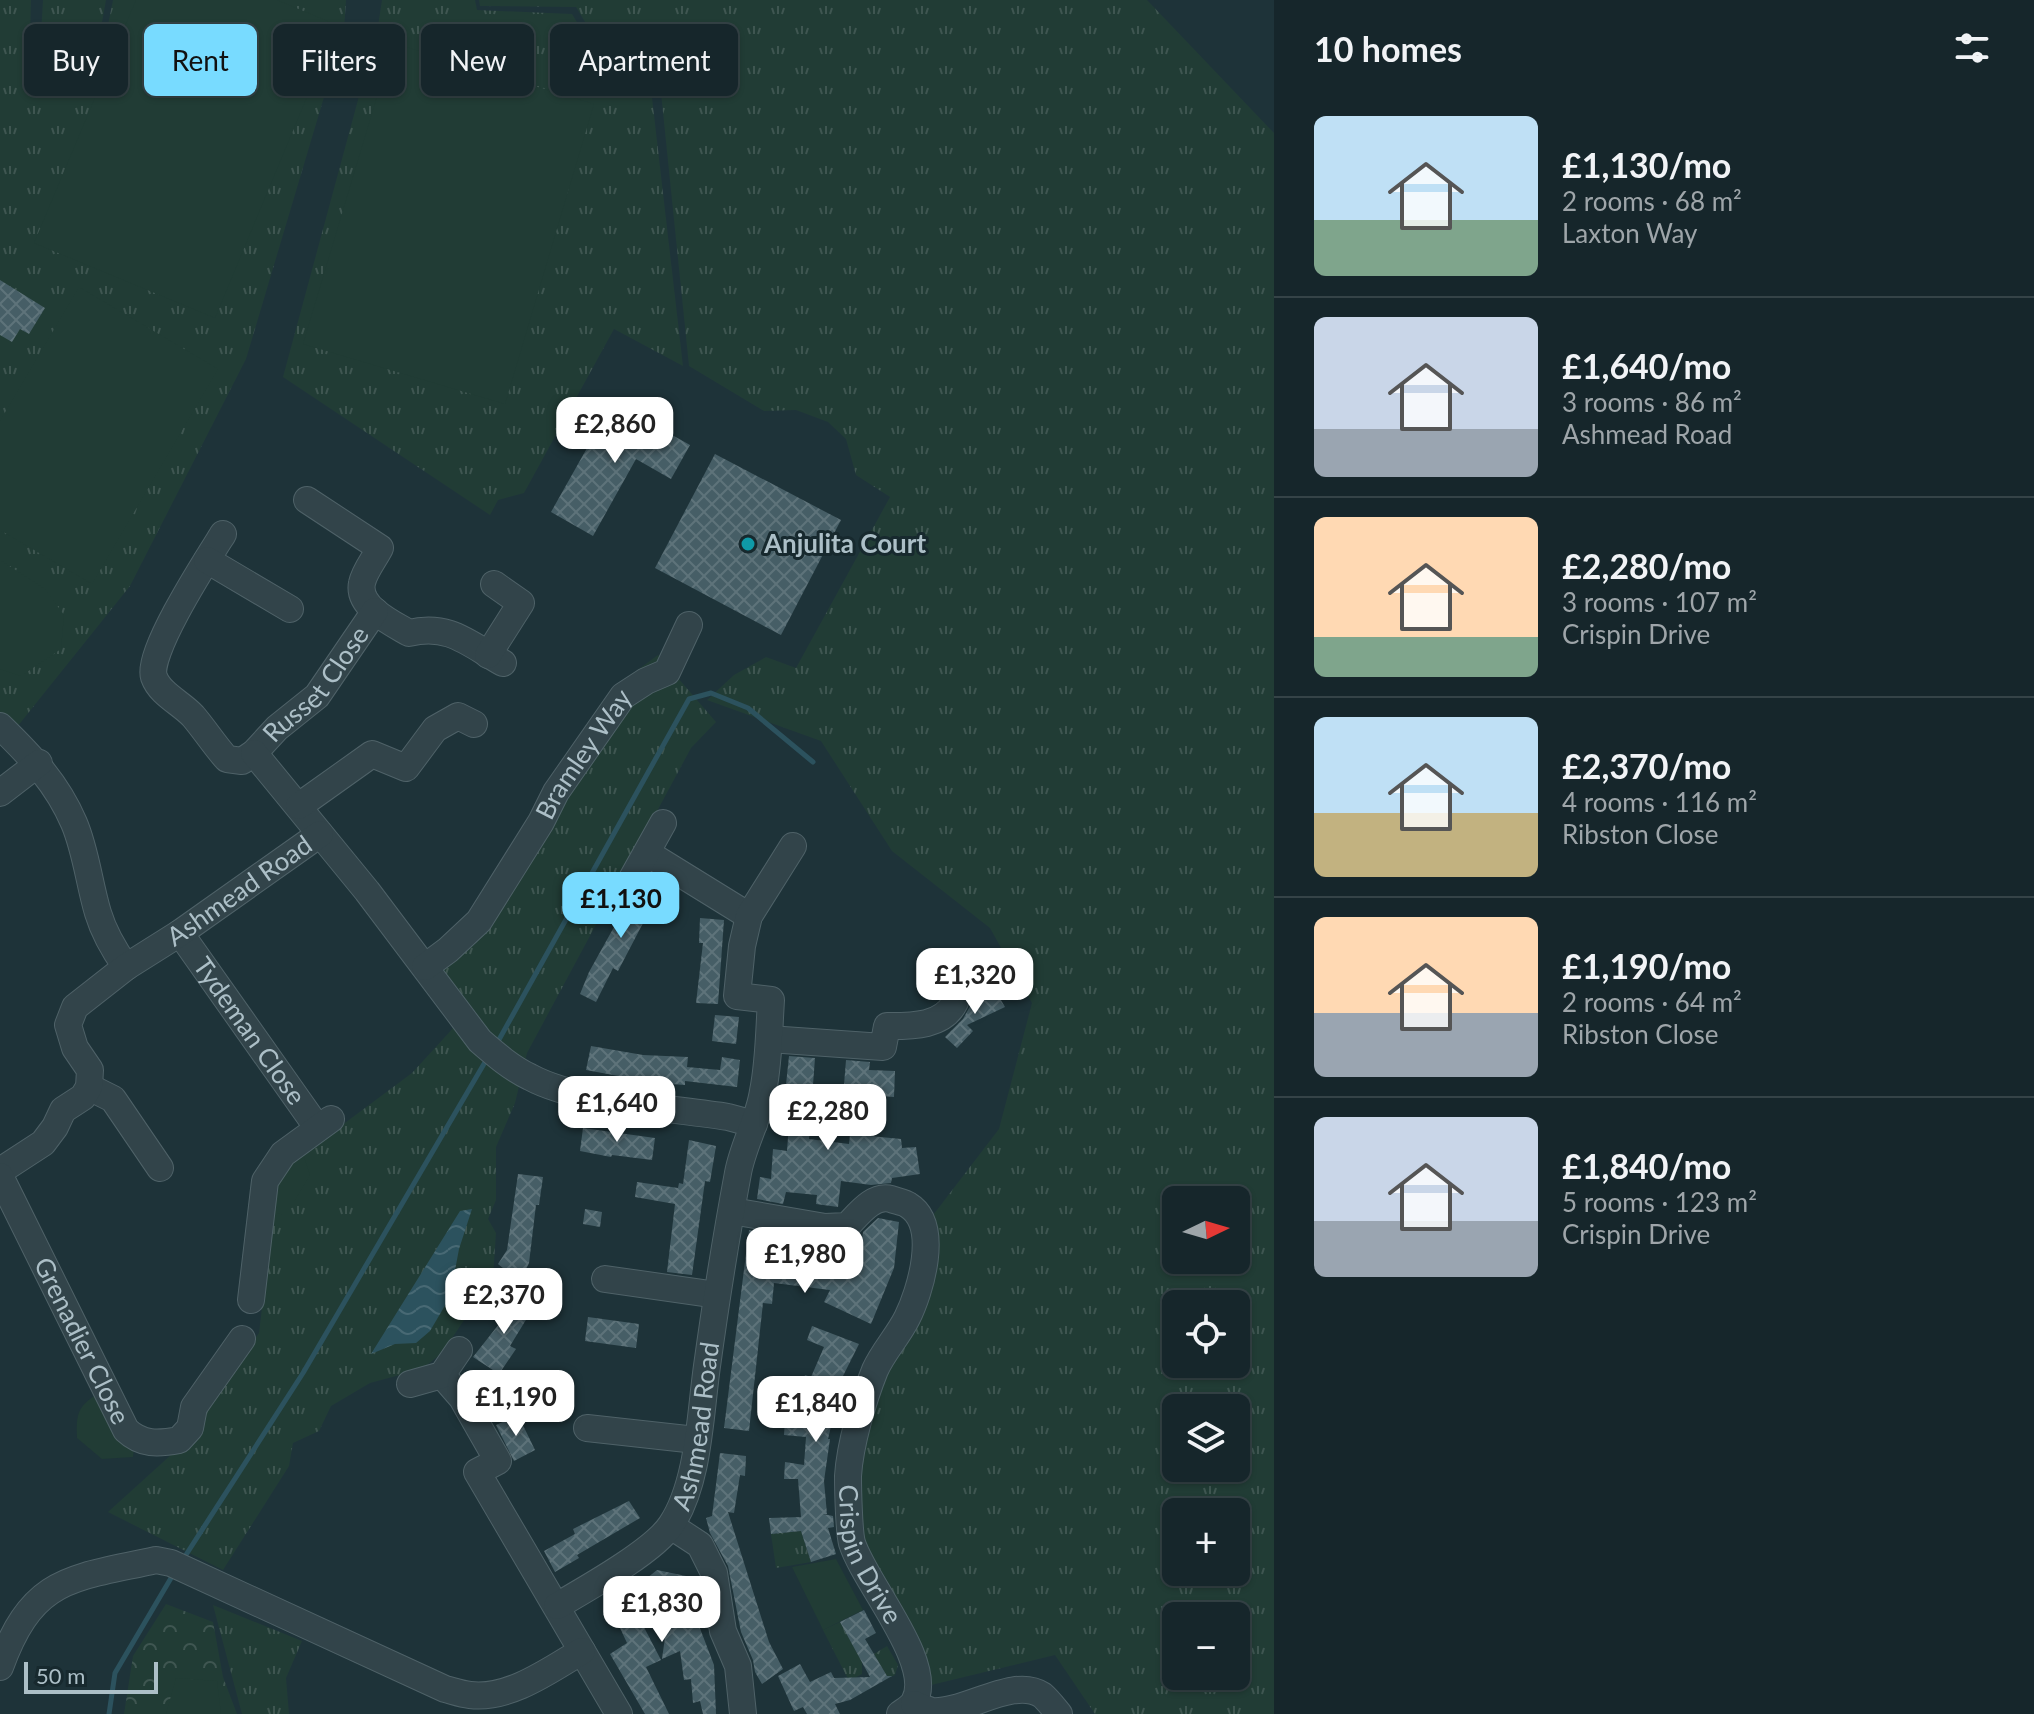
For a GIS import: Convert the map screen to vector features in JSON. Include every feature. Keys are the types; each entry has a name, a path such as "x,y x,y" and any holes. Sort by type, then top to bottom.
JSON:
{"street":[{"name":"Russet Close","path":"307,500 380,548 362,584 364,599 375,611 409,633 426,629 446,631 495,659 521,603 494,584"},
{"path":"223,534 155,655 153,674 160,687 192,716 227,759 242,761 254,753 320,834"},
{"path":"207,560 290,609"},
{"name":"Russet Close","path":"254,753 277,728 317,696 375,611"},
{"name":"Bramley Way","path":"425,967 479,921 541,822 556,792 623,696 667,672 689,625"},
{"path":"299,806 372,754 406,768 435,729 458,716 474,724"},
{"path":"0,726 39,763 59,792 75,825 99,916 110,943 126,967 75,1007 68,1025 75,1048 90,1070 89,1087 113,1099 160,1168"},
{"path":"0,793 39,763"},
{"path":"630,882 663,823"},
{"name":"Ashmead Road","path":"126,967 180,933 320,834 457,1012 492,1052 528,1077 568,1091 754,1124 739,1168 687,1490 671,1526 644,1551 557,1606"},
{"path":"754,1124 763,1093 771,1000 737,996 742,946 749,916 793,846"},
{"path":"647,853 749,916"},
{"name":"Tydeman Close","path":"180,933 325,1123 283,1154 265,1181 251,1300"},
{"path":"769,1039 883,1047 887,1026 916,1027 941,1018 955,1002 960,970"},
{"name":"Grenadier Close","path":"89,1087 83,1097 63,1110 43,1143 0,1173 126,1430 136,1439 162,1443 179,1440 190,1428 194,1407 242,1339"},
{"name":"Crispin Drive","path":"732,1211 825,1227 847,1226 866,1205 886,1198 910,1206 923,1227 927,1251 921,1285 907,1319 876,1368 861,1412 848,1476 851,1540 865,1574 915,1658 919,1683 907,1709"},
{"path":"605,1279 717,1295"},
{"path":"410,1384 442,1375 459,1350"},
{"path":"442,1375 462,1398 498,1461 477,1472 619,1714"},
{"path":"587,1428 696,1440"},
{"path":"671,1526 700,1545 714,1573 723,1631 738,1666 743,1714"},
{"path":"0,1667 5,1640 43,1596 65,1581 156,1560 179,1566 445,1689 471,1696 510,1689 532,1681 582,1651"},
{"path":"907,1709 949,1710 1019,1690 1042,1695 1059,1714"}],"green space":[{"path":"0,0 31,0 30,24 24,24 24,96 128,96 128,24 108,24 113,0 346,0 344,24 273,24 273,96 324,96 246,359 130,586 17,727 0,713"},
{"path":"43,0 106,0 102,24 42,24"},
{"path":"136,0 277,0 335,24 273,24 273,96 307,96 215,318 34,243 96,96 128,96 126,24"},
{"path":"382,0 475,0 477,10 572,14 578,24 550,24 550,96 652,96 683,366 614,329 524,493 498,500 490,515 283,377 359,96 405,96 405,24 378,24"},
{"path":"479,0 1147,0 1274,133 1274,1714 1095,1714 1055,1655 927,1686 923,1649 855,1540 855,1475 927,1223 999,1129 1032,1003 990,928 892,851 821,741 707,700 734,675 766,657 796,668 890,497 856,475 846,439 828,422 796,410 764,411 689,366 661,96 738,96 738,24 586,24 576,7 480,6"},
{"path":"405,47 421,51 421,96 534,96 534,86 550,91 550,96 568,96 594,104 505,404 303,344 377,96 405,96"},
{"path":"79,287 218,369 92,584 0,530 0,421"},
{"path":"0,560 45,589 64,615 61,649 21,676 0,669"},
{"path":"658,655 716,722 691,748 527,1053 515,1103 496,1147 496,1200 488,1219 496,1233 493,1277 442,1353 422,1369 370,1383 331,1406 319,1431 293,1443 289,1466 223,1570 108,1512 183,1444 259,1333 272,1197 285,1160 326,1137 412,1073 455,1026 409,964 476,909 617,685"},
{"path":"295,1154 304,1157 310,1175 295,1200 281,1215 271,1209 272,1197 285,1160"},
{"path":"97,1394 134,1448 133,1457 102,1459 77,1438 79,1412"},
{"path":"801,1531 811,1562 776,1568 771,1534"},
{"path":"836,1559 863,1610 823,1630 792,1567"},
{"path":"166,1604 213,1622 223,1677 237,1714 124,1714 133,1656"},
{"path":"213,1605 302,1641 286,1678 289,1714 242,1714"},
{"path":"840,1622 862,1662 862,1674 849,1681 823,1630"},
{"path":"887,1646 898,1665 895,1675 888,1678 874,1654"},
{"path":"176,1678 217,1681 221,1714 166,1714"}],"water":[{"path":"472,1209 459,1249 450,1297 430,1331 416,1343 395,1344 371,1354 460,1211"}],"building":[{"path":"0,280 45,308 29,334 20,329 12,342 0,335"},
{"path":"613,402 690,445 671,479 636,459 593,536 551,512"},
{"name":"Anjulita Court","path":"715,454 841,520 781,635 655,568"},
{"path":"651,877 667,887 655,908 652,906 618,971 613,968 596,1002 580,994 624,909 632,912"},
{"path":"700,918 724,920 718,1004 696,1003 703,943 699,943"},
{"path":"994,988 1005,1007 967,1025 973,1031 957,1048 945,1037 963,1019 974,999"},
{"path":"715,1015 739,1017 736,1044 712,1041"},
{"path":"591,1046 643,1055 688,1057 687,1067 720,1070 722,1057 740,1060 737,1087 685,1081 685,1085 656,1083 586,1070"},
{"path":"789,1056 815,1058 809,1139 849,1144 850,1134 901,1139 902,1148 916,1147 920,1174 892,1178 891,1183 871,1185 841,1181 838,1207 816,1204 817,1195 786,1192 783,1204 757,1199 760,1177 771,1179 773,1149 787,1151 791,1095 785,1094"},
{"path":"846,1060 870,1062 869,1070 895,1071 894,1097 868,1095 868,1087 844,1085"},
{"path":"583,1128 655,1138 652,1160 580,1151"},
{"path":"689,1140 716,1146 710,1182 705,1181 692,1275 667,1272 675,1204 635,1197 637,1182 678,1188 679,1183 683,1184"},
{"path":"518,1174 543,1177 539,1205 536,1205 529,1263 520,1282 498,1264 507,1250"},
{"path":"585,1209 602,1212 600,1227 583,1224"},
{"path":"878,1218 899,1222 894,1268 871,1324 824,1302 830,1290 774,1283 772,1304 763,1303 749,1431 724,1428 749,1230 781,1236 778,1260 811,1263 813,1241 861,1247 863,1232"},
{"path":"511,1294 532,1310 510,1346 516,1349 499,1374 473,1357 499,1324 496,1322"},
{"path":"588,1317 639,1324 636,1348 585,1341"},
{"path":"812,1326 859,1344 833,1396 838,1397 828,1439 824,1481 827,1514 823,1514 833,1516 834,1527 828,1528 836,1554 811,1562 801,1531 771,1534 769,1518 801,1517 798,1479 784,1479 785,1462 804,1465 806,1437 784,1435 785,1419 792,1420 805,1375 811,1377 824,1347 807,1340"},
{"path":"518,1415 535,1450 514,1461 496,1425"},
{"path":"720,1453 746,1456 745,1476 740,1475 734,1513 728,1512 769,1642 783,1669 762,1684 741,1632 728,1566 710,1533 706,1518 712,1516"},
{"path":"629,1501 640,1518 577,1555 579,1558 555,1572 544,1551 575,1534 573,1529"},
{"path":"657,1570 691,1577 684,1620 696,1618 714,1665 716,1714 703,1714 700,1701 693,1703 691,1679 684,1680 680,1651 662,1659 672,1586 633,1606 661,1660 646,1667 669,1714 645,1714 610,1654 627,1643 614,1615 606,1619 603,1614 610,1608 606,1599 618,1591 621,1599"},
{"path":"864,1610 876,1633 865,1639 887,1676 892,1676 850,1700 835,1704 840,1714 807,1714 803,1707 794,1711 778,1676 800,1664 810,1682 831,1672 834,1678 870,1677 840,1622"}],"waterway":[{"path":"496,1045 689,699 711,693 748,708 813,762"},
{"path":"182,1561 303,1373 488,1057"},
{"path":"109,1714 115,1673 174,1573"}],"place":[{"name":"Anjulita Court","path":"748,544"}]}
